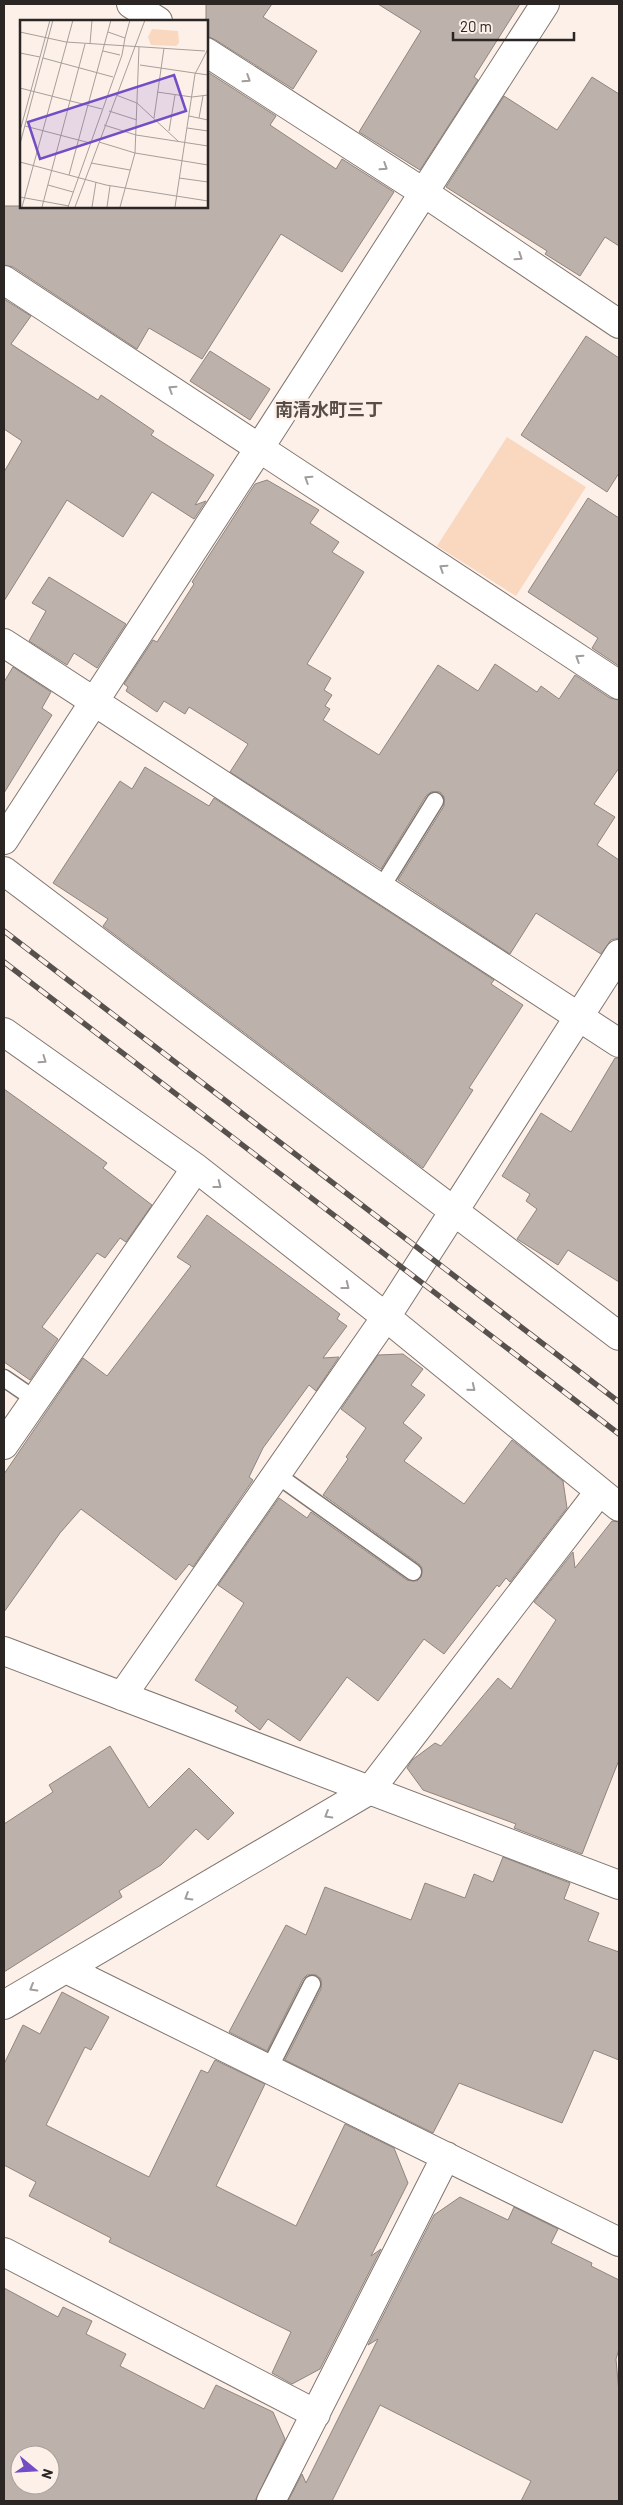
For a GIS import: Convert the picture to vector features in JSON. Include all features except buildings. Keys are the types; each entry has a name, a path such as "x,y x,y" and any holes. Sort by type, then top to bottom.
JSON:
{"street":[{"path":"131,4 156,20"},
{"path":"4,840 545,4"},
{"path":"208,53 423,192 619,324"},
{"path":"4,280 619,685"},
{"path":"4,643 619,1043"},
{"path":"4,871 619,1336"},
{"path":"122,1696 386,1317 452,1211 619,954"},
{"path":"4,1032 196,1168 386,1317 609,1499 370,1790 4,2005"},
{"path":"4,1445 196,1168"},
{"path":"4,1651 619,1885"},
{"path":"66,1969 619,2242"},
{"path":"271,2501 446,2156"},
{"path":"4,2252 316,2414"}],"lane":[{"path":"381,888 435,801"},
{"path":"4,1378 36,1400"},
{"path":"277,1475 413,1572"},
{"path":"269,2069 312,1984"}],"shaded area":[{"path":"507,437 586,487 516,596 437,546"}],"railway":[{"path":"4,931 619,1402"},
{"path":"4,962 619,1434"}],"district":[{"name":"南清水町三丁","path":"329,410"}]}
